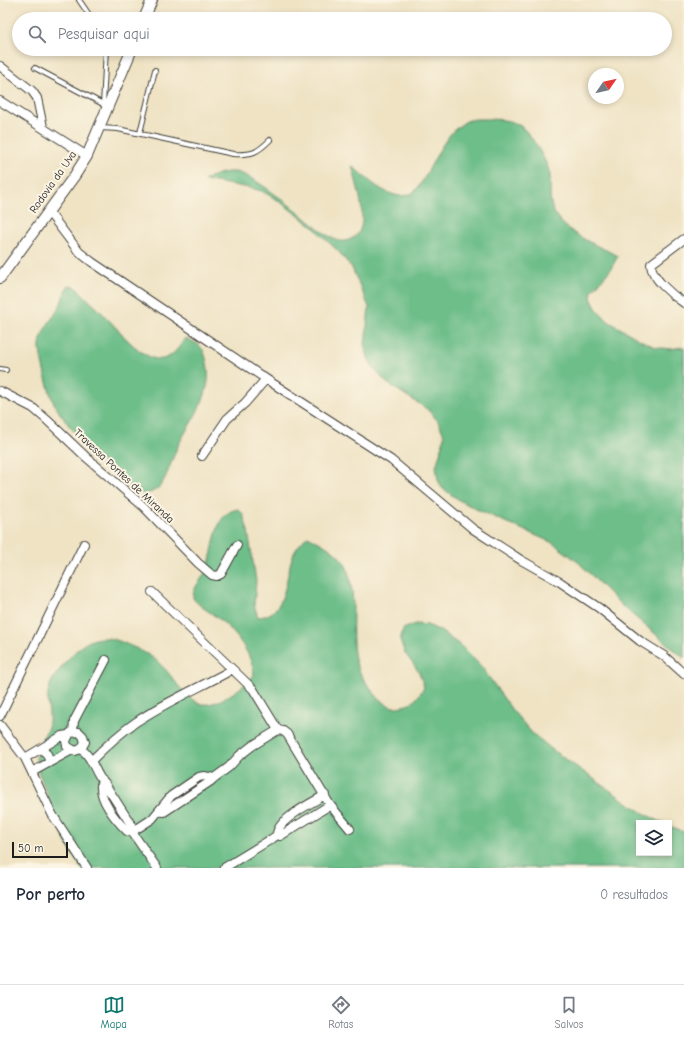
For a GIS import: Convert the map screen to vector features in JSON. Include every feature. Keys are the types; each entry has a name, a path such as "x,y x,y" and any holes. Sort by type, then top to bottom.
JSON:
{"street":[{"path":"147,12 152,0"},
{"name":"Rodovia da Uva","path":"0,278 75,175 87,156 129,56"},
{"path":"0,66 32,91 36,98 43,127"},
{"path":"0,101 87,156"},
{"path":"48,211 79,252 92,262 266,379 391,460 473,529 521,560 560,582 599,608 640,641 664,656 684,674"},
{"path":"684,239 651,264 651,270 659,281 684,303"},
{"path":"202,456 227,419 246,403 266,379"},
{"name":"Travessa Pontes de Miranda","path":"0,391 33,408 47,420 86,457 144,506 198,563 212,575 217,576 221,574 237,545"},
{"path":"0,716 84,544"},
{"path":"152,592 231,669 254,689 278,730 287,734 330,805 350,829"},
{"path":"106,660 74,721 66,744 76,750 86,753 92,760 102,780 100,785 102,794 110,811 127,831 132,832 157,868"},
{"path":"92,760 112,740 136,722 164,705 231,669"},
{"path":"0,725 25,758 52,814 87,868"},
{"path":"132,832 152,819 159,811 164,812 211,781 225,771 252,746 278,730"},
{"path":"25,758 62,736 79,732 83,736 84,744 76,750 32,772"},
{"path":"41,749 48,754 50,762"},
{"path":"277,835 279,828 287,819 325,795"},
{"path":"224,868 277,835 280,836 330,805"}],"lane":[{"path":"79,0 87,12"},
{"path":"106,56 101,124 233,154 249,155 259,151 270,140"},
{"path":"35,68 103,104"},
{"path":"140,133 155,70"},
{"path":"0,369 6,370"}],"green space":[{"path":"474,119 515,123 526,131 546,162 550,175 552,206 561,222 574,233 618,256 610,270 592,291 591,298 596,308 608,321 655,347 669,349 684,347 684,658 622,606 578,562 553,543 478,510 459,500 442,488 438,480 436,467 444,435 438,421 427,409 387,383 374,369 368,358 365,345 369,307 352,268 339,252 311,225 279,201 262,191 204,180 226,172 243,174 281,199 327,235 337,240 346,241 359,233 362,215 359,193 352,166 381,189 398,196 404,196 415,191 442,145 456,128 464,122"},
{"path":"68,286 76,287 132,344 148,356 156,359 167,358 176,351 185,338 198,344 203,350 207,363 208,374 205,395 184,434 164,480 156,490 152,492 145,494 137,491 115,474 70,427 53,401 43,365 40,345 42,335 59,308"},
{"path":"238,509 243,514 248,531 256,581 254,605 258,617 268,615 275,610 280,603 292,558 303,541 308,536 325,545 340,557 347,568 353,603 353,648 355,659 363,678 383,702 394,707 407,705 416,699 424,687 419,672 405,653 400,641 403,629 415,624 427,625 439,630 461,646 481,666 512,710 532,733 554,751 628,803 657,820 636,820 636,856 672,856 672,827 684,832 684,868 81,868 65,841 37,768 37,750 49,722 48,694 50,684 74,653 91,640 97,638 123,642 140,650 158,662 185,693 202,704 208,704 223,699 238,690 250,680 254,675 250,658 235,634 222,621 200,606 193,598 195,588 208,567 219,525 222,519 233,510"}]}
